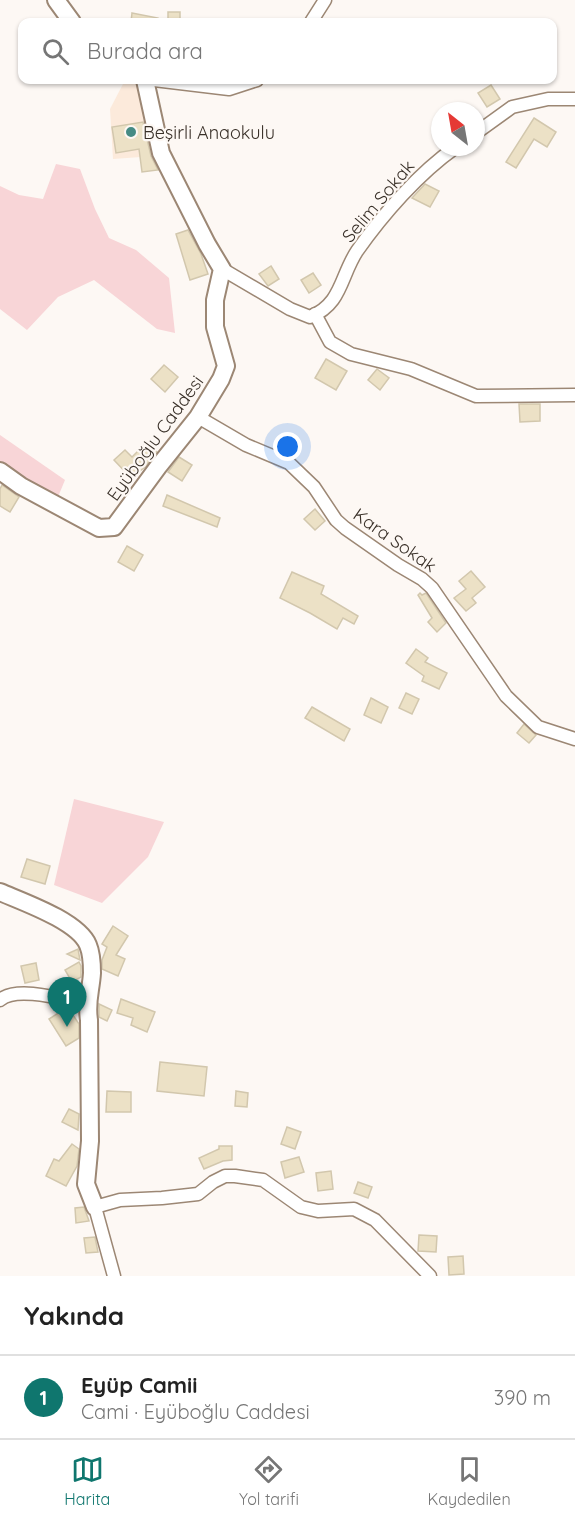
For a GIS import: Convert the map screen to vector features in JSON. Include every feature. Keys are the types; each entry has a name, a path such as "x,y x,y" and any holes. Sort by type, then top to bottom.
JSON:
{"street":[{"path":"56,0 69,18"},
{"path":"314,18 325,0"},
{"path":"146,84 161,153 193,218 222,269 290,309 310,317 315,314 330,342 351,354 411,369 476,396 575,395"},
{"path":"187,84 229,89 245,84"},
{"path":"485,126 512,107 548,99 575,99"},
{"name":"Selim Sokak","path":"315,314 322,312 331,304 356,252 407,190 427,169 444,156"},
{"name":"Eyüboğlu Caddesi","path":"0,471 21,486 99,528 114,527 198,417 221,380 226,366 215,327 215,300 222,269"},
{"name":"Kara Sokak","path":"198,417 246,445 289,462 314,487 336,520 345,528 432,588 506,696 538,728 575,739"},
{"path":"0,892 50,913 76,931 88,944 92,972 86,1004 89,1020 90,1140 86,1184 95,1207 114,1276"},
{"path":"0,1000 4,996 25,992 86,1004"},
{"path":"95,1207 120,1200 198,1194 225,1176 251,1177 264,1180 301,1207 318,1211 354,1209 366,1214 375,1220 430,1276"}],"shaded area":[{"name":"Beşirli Anaokulu","path":"123,84 139,84 155,156 113,159 110,109"},
{"path":"56,164 80,169 109,238 136,250 169,278 175,333 157,329 94,280 58,297 27,330 0,309 0,186 19,195 43,199"},
{"path":"0,435 65,480 55,504 0,466"},
{"path":"74,799 164,822 148,857 102,903 54,885"}],"building":[{"path":"168,12 180,12 180,18 168,18"},
{"path":"132,13 158,18 131,18"},
{"path":"491,85 500,99 487,107 478,93"},
{"path":"534,118 556,132 547,147 534,139 516,168 506,162"},
{"path":"143,122 151,156 158,170 142,172 139,149 116,153 112,127"},
{"path":"425,184 439,191 430,207 412,198"},
{"path":"188,230 201,254 208,274 190,280 176,234"},
{"path":"271,266 279,279 268,286 259,274"},
{"path":"313,273 321,285 309,293 301,280"},
{"path":"326,359 347,371 336,390 315,378"},
{"path":"164,365 178,377 165,392 151,379"},
{"path":"377,369 389,378 380,390 368,380"},
{"path":"519,404 540,404 540,421 520,422"},
{"path":"147,442 157,452 145,467 131,478 114,460 125,450 132,457"},
{"path":"179,457 192,465 182,481 168,472"},
{"path":"2,485 19,497 10,512 0,506"},
{"path":"167,495 220,518 217,527 163,506"},
{"path":"315,509 325,521 315,530 304,519"},
{"path":"127,546 143,555 134,571 118,562"},
{"path":"471,571 485,587 472,598 476,603 466,611 454,598 466,589 459,581"},
{"path":"292,572 324,586 321,594 358,616 354,624 343,618 337,629 280,598"},
{"path":"420,593 422,595 426,593 446,623 437,632 428,622 432,618 418,595"},
{"path":"416,649 428,658 425,662 447,673 439,689 422,681 424,676 406,663"},
{"path":"406,693 419,699 412,714 399,708"},
{"path":"371,698 388,707 381,723 364,715"},
{"path":"312,707 350,729 344,741 305,718"},
{"path":"524,724 536,735 529,743 517,733"},
{"path":"27,859 50,866 45,884 21,877"},
{"path":"113,926 128,936 116,955 125,959 118,976 102,969 102,960 107,947 102,944"},
{"path":"78,949 80,960 67,954"},
{"path":"79,962 81,977 72,982 65,970"},
{"path":"36,963 39,980 25,983 21,966"},
{"path":"121,999 155,1012 147,1032 131,1025 133,1018 117,1013"},
{"path":"99,1004 112,1010 107,1021 99,1017"},
{"path":"66,1008 79,1024 79,1038 66,1046 49,1019"},
{"path":"160,1062 207,1067 204,1096 157,1091"},
{"path":"107,1091 131,1092 131,1112 106,1112"},
{"path":"236,1091 248,1093 247,1107 235,1106"},
{"path":"69,1109 79,1114 78,1130 62,1122"},
{"path":"287,1127 301,1132 295,1149 281,1144"},
{"path":"72,1144 79,1149 77,1166 66,1186 46,1176 54,1159 59,1161"},
{"path":"219,1146 232,1146 232,1160 223,1161 204,1169 199,1158 219,1149"},
{"path":"299,1157 304,1172 285,1178 281,1162"},
{"path":"331,1171 333,1189 318,1191 316,1173"},
{"path":"358,1182 372,1187 368,1198 354,1193"},
{"path":"84,1207 89,1221 76,1223 75,1208"},
{"path":"419,1235 437,1236 436,1252 418,1251"},
{"path":"95,1237 98,1252 86,1253 84,1238"},
{"path":"463,1256 464,1274 449,1275 448,1257"}],"place":[{"name":"Beşirli Anaokulu","path":"131,132"},
{"name":"Eyüp Camii","path":"67,1027"}]}
